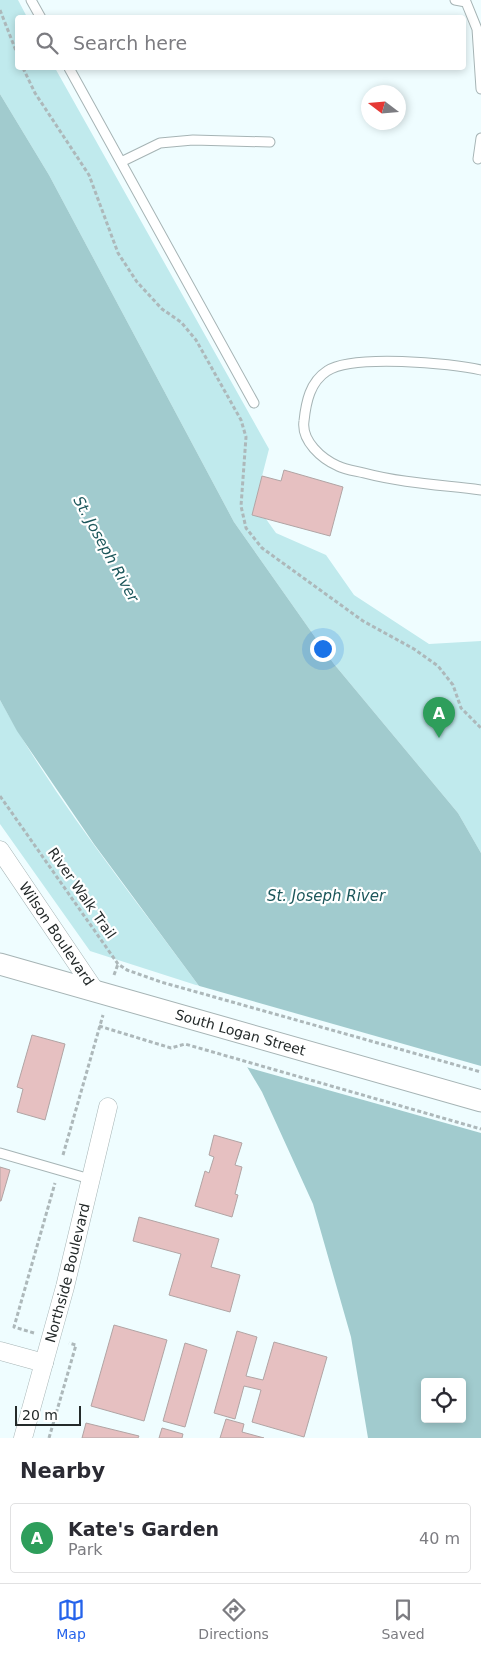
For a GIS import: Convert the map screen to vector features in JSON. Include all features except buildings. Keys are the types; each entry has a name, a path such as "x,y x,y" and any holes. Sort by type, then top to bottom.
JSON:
{"street":[{"name":"Wilson Boulevard","path":"0,850 96,992"},
{"name":"South Logan Street","path":"0,964 481,1101"},
{"name":"Northside Boulevard","path":"23,1438 44,1363 108,1107"},
{"path":"0,1351 44,1363"}],"lane":[{"path":"31,0 39,15"},
{"path":"455,0 467,1 477,29 481,89"},
{"path":"70,70 254,403"},
{"path":"478,159 481,138"},
{"path":"121,162 160,143 193,140 270,142"},
{"path":"481,370 456,364 351,362 328,370 314,384 306,403 303,425 312,446 324,458 340,467 390,480 481,490"},
{"path":"0,1153 90,1179"}],"path":[{"path":"0,10 15,48"},
{"path":"24,70 35,93 89,175 118,253 138,282 162,309 181,322 196,340 241,420 246,437 241,506 246,528 262,548 348,611 414,648 438,666 453,685 461,708 481,728"},
{"name":"River Walk Trail","path":"0,796 118,964 127,970 161,982 481,1072"},
{"path":"115,972 118,964"},
{"path":"99,1026 171,1048 185,1044 481,1129"}],"shaded area":[{"path":"0,0 18,0 26,15 15,15 15,70 56,70 269,449 252,515 266,519 276,533 326,555 354,595 429,644 481,641 481,853 458,813 334,664 234,522 49,175 0,94"},
{"path":"0,700 45,775 70,811 199,986 90,951 0,824"}],"water":[{"name":"St. Joseph River","path":"0,94 49,175 234,522 334,664 458,813 481,853 481,1438 368,1438 351,1337 313,1204 262,1092 199,986 94,844 17,731 0,700"}],"pier":[{"path":"196,985 481,1066 481,1133 246,1067"}],"place":[{"name":"Kate's Garden","path":"439,738"}]}
